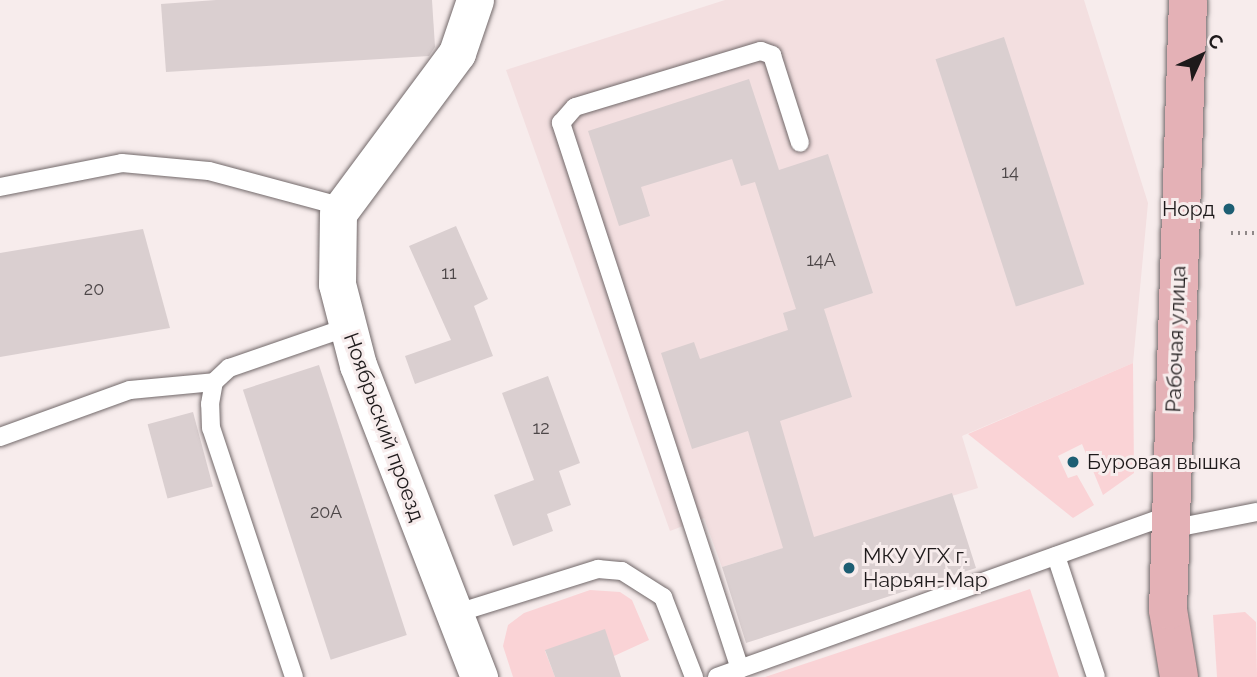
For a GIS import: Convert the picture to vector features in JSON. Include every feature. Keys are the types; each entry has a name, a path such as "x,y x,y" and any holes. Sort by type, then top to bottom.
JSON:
{"main road":[{"name":"Рабочая улица","path":"1179,677 1167,610 1188,0"}],"street":[{"name":"Ноябрьский проезд","path":"475,0 457,53 338,213 337,284 358,365 479,677"}],"lane":[{"path":"740,669 561,123 575,107 761,51 772,55 800,143"},
{"path":"0,187 122,163 209,171 343,207"},
{"path":"0,438 130,390 214,382 229,368 348,327"},
{"path":"214,382 211,429 294,677"},
{"path":"717,677 1056,556 1170,522 1257,512"},
{"path":"1056,556 1096,677"},
{"path":"454,614 598,569 622,571 663,597 694,677"}],"path":[{"path":"1231,233 1257,233"}],"shaded area":[{"path":"725,0 1084,0 1148,203 1133,363 962,436 978,488 722,567 704,518 670,531 506,70"},
{"path":"1133,363 1134,473 1103,495 1082,444 1058,456 1068,478 1077,475 1094,505 1073,518 968,434"},
{"path":"1030,589 1059,677 765,677"},
{"path":"590,590 620,592 632,600 649,640 614,656 545,651 555,677 513,677 503,646 508,625 524,613"},
{"path":"1245,612 1256,622 1257,677 1217,677 1213,615"}],"building":[{"path":"216,0 432,0 435,47 429,56 166,72 161,4"},
{"path":"1004,37 1084,284 1016,307 936,59"},
{"path":"749,79 779,170 828,154 873,293 824,309 852,397 780,421 814,537 952,493 976,568 746,643 722,567 783,548 748,431 692,449 661,353 694,342 700,359 788,330 783,313 796,309 755,182 741,186 732,159 641,187 650,216 619,226 588,131"},
{"path":"456,226 488,299 474,306 493,356 415,384 405,356 451,340 409,246"},
{"path":"143,229 170,328 0,357 0,253"},
{"path":"319,365 407,635 331,660 243,390"},
{"path":"548,376 580,463 559,471 571,505 547,514 553,531 513,546 494,495 534,480 502,393"},
{"path":"193,412 213,486 168,499 148,424"},
{"path":"605,629 621,677 555,677 545,650"}],"place":[{"name":"Норд","path":"1229,209"},
{"name":"Буровая вышка","path":"1073,462"},
{"name":"МКУ УГХ г. Нарьян-Мар","path":"849,568"}]}
